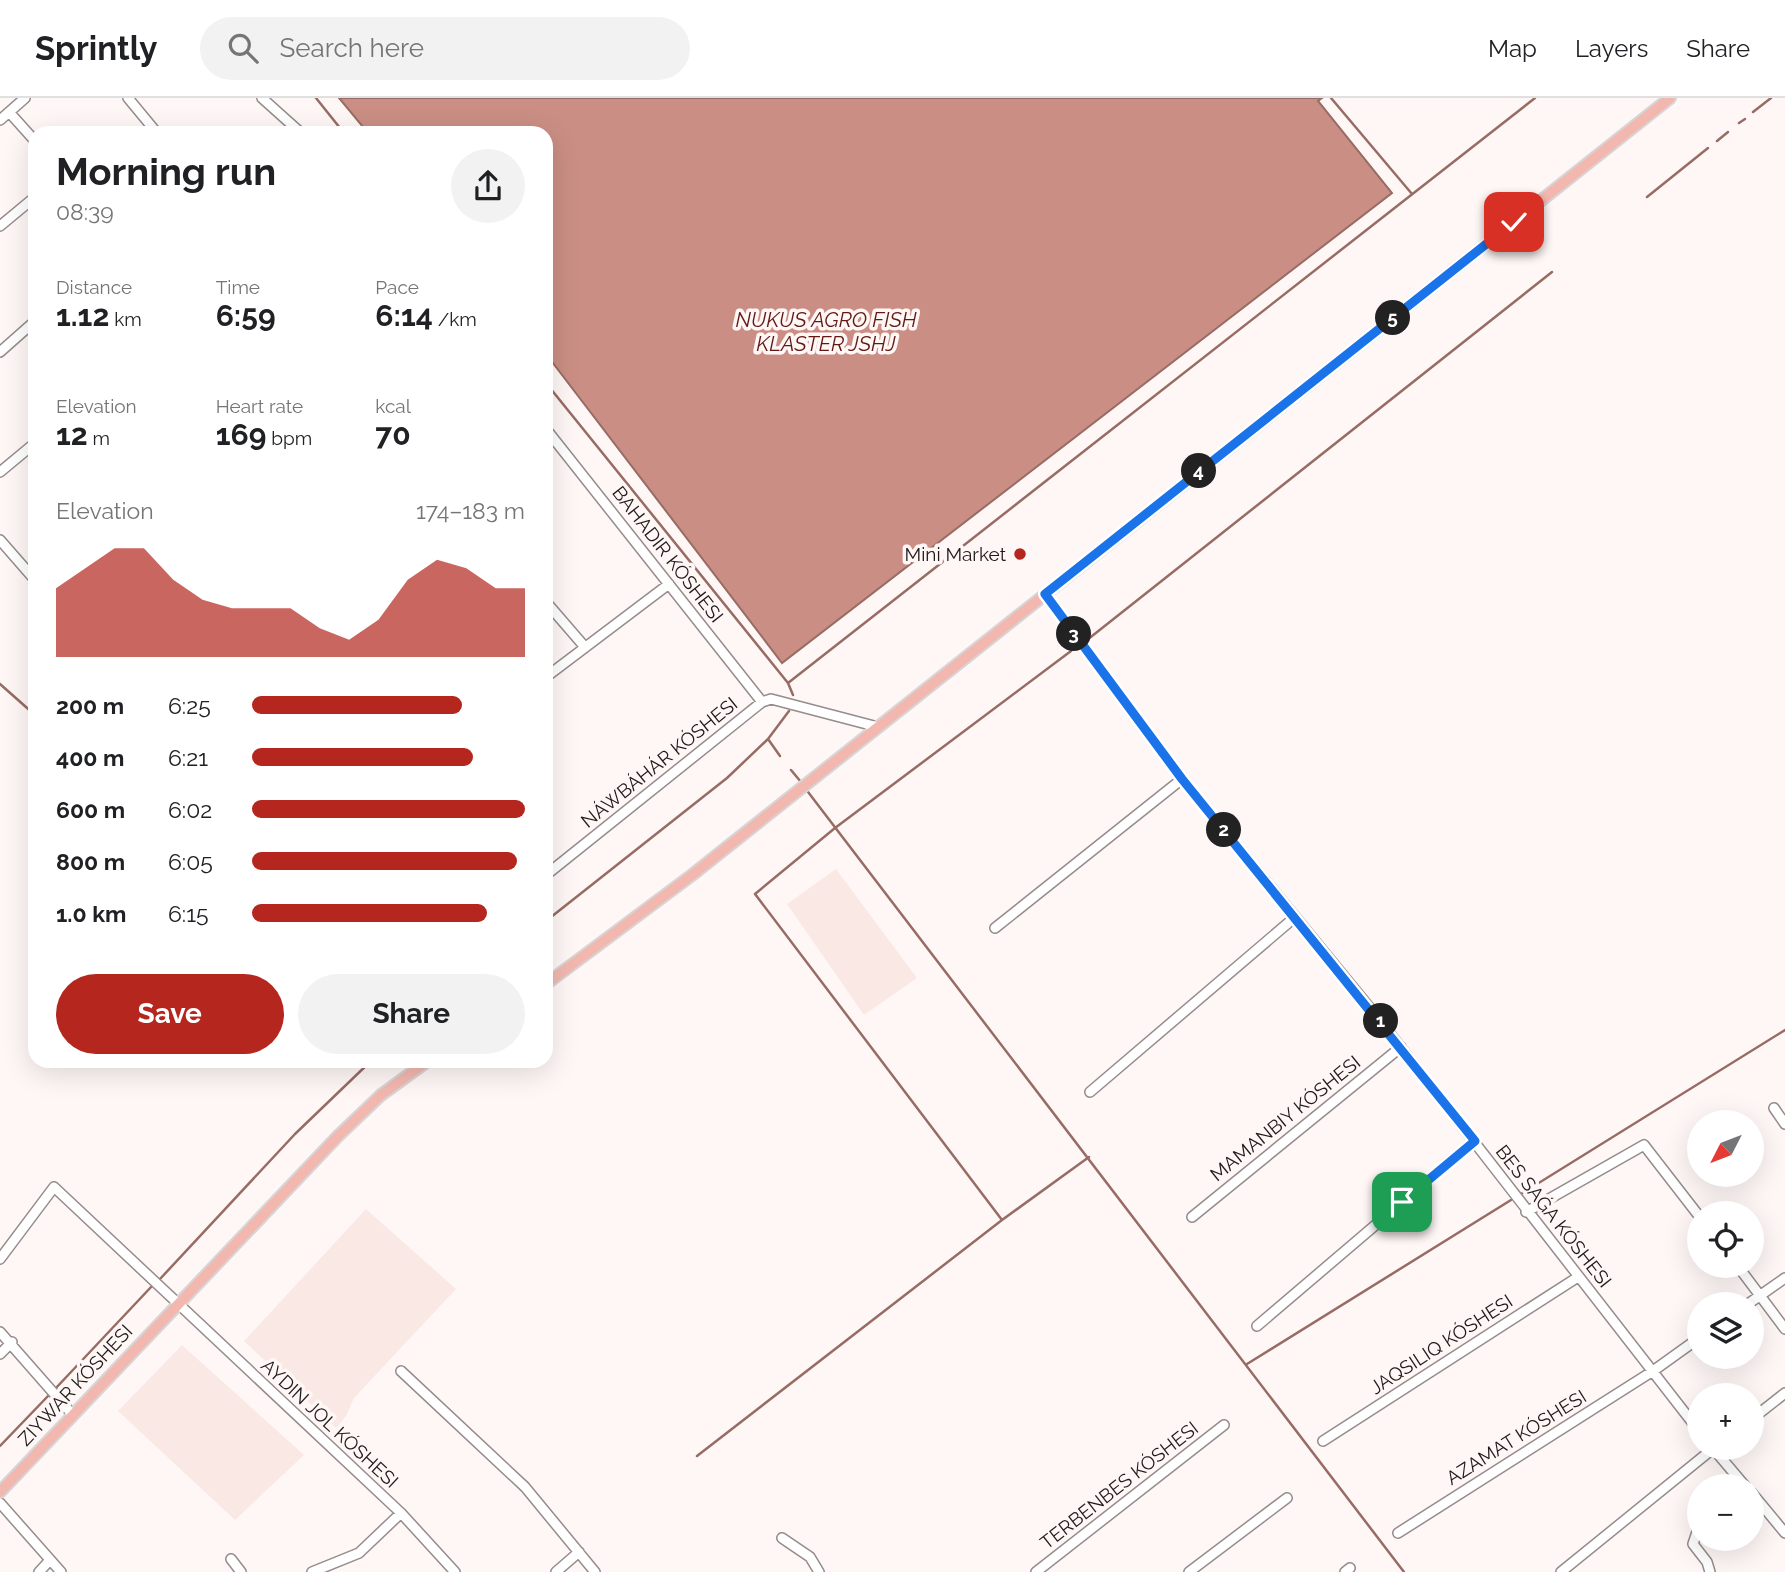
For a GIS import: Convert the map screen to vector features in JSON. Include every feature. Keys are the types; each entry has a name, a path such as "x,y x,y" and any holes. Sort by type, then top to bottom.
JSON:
{"main road":[{"path":"553,979 776,808 1670,98"},
{"name":"ZIYWAR KÓSHESI","path":"0,1492 338,1136 380,1096 418,1068"}],"street":[{"path":"0,120 25,98"},
{"path":"128,98 151,126"},
{"path":"262,98 293,126"},
{"path":"9,112 28,133"},
{"path":"0,226 28,203"},
{"path":"0,352 28,327"},
{"path":"553,438 762,702 771,699 878,727"},
{"path":"0,472 28,449"},
{"path":"0,540 28,572"},
{"path":"553,671 669,584"},
{"name":"BES SAǴA KÓSHESI","path":"1045,594 1182,779 1401,1047 1475,1141 1526,1212 1687,1415"},
{"path":"553,610 584,646"},
{"name":"NÁWBÁHÁR KÓSHESI","path":"553,869 762,702"},
{"path":"995,928 1182,779"},
{"path":"1090,1092 1294,918"},
{"name":"MAMANBIY KÓSHESI","path":"1192,1217 1401,1047"},
{"path":"1774,1108 1785,1124"},
{"path":"1257,1326 1475,1141"},
{"path":"1526,1212 1644,1145 1687,1201"},
{"path":"0,1259 54,1187 401,1513 455,1572"},
{"path":"1323,1441 1578,1277"},
{"path":"1747,1278 1758,1292"},
{"path":"1764,1292 1785,1278"},
{"path":"1764,1300 1785,1329"},
{"path":"0,1332 12,1342 32,1370 72,1414"},
{"path":"0,1354 12,1342"},
{"name":"AZAMAT KÓSHESI","path":"1398,1533 1687,1347"},
{"path":"401,1371 525,1487 595,1572"},
{"path":"1764,1410 1785,1393"},
{"name":"TERBENBES KÓSHESI","path":"1036,1572 1224,1425"},
{"path":"1561,1572 1698,1460"},
{"path":"1722,1460 1733,1474"},
{"path":"1189,1572 1287,1498"},
{"path":"0,1503 61,1572"},
{"path":"1764,1508 1785,1533"},
{"path":"312,1572 359,1553 401,1513"},
{"path":"782,1538 810,1557 819,1572"},
{"path":"1698,1551 1707,1562 1710,1572"},
{"path":"556,1572 579,1552"},
{"path":"230,1559 241,1572"},
{"path":"39,1572 50,1560"}],"shaded area":[{"path":"836,869 917,978 864,1015 787,904"},
{"path":"366,1209 456,1289 354,1398 346,1416 336,1428 244,1341"},
{"path":"182,1345 304,1455 235,1520 118,1411"}],"water":[{"name":"NUKUS AGRO FISH KLASTER JSHJ","path":"339,98 1322,98 1318,101 1392,193 782,663 553,363 553,126 362,126"}],"waterway":[{"path":"316,98 338,126"},
{"path":"1331,98 1412,194"},
{"path":"788,683 1535,98"},
{"path":"1753,112 1771,98"},
{"path":"1739,123 1745,119"},
{"path":"1717,141 1728,132"},
{"path":"1647,197 1708,148"},
{"path":"1087,640 1552,272"},
{"path":"553,392 788,683 793,695"},
{"path":"697,1456 1002,1220 755,894 835,828 1071,651"},
{"path":"0,684 28,709"},
{"path":"768,739 789,711"},
{"path":"553,915 727,778 768,739 780,756"},
{"path":"791,770 801,782"},
{"path":"805,788 1404,1572"},
{"path":"1521,1194 1785,1030"},
{"path":"160,1279 295,1134 364,1068"},
{"path":"1002,1220 1089,1157"},
{"path":"1247,1364 1511,1200"},
{"path":"55,1389 152,1286"},
{"path":"0,1446 49,1395"}],"place":[{"name":"Mini Market","path":"1020,554"}],"route":[{"path":"1402,1202 1475,1141 1182,779 1045,594 1514,222"}]}
